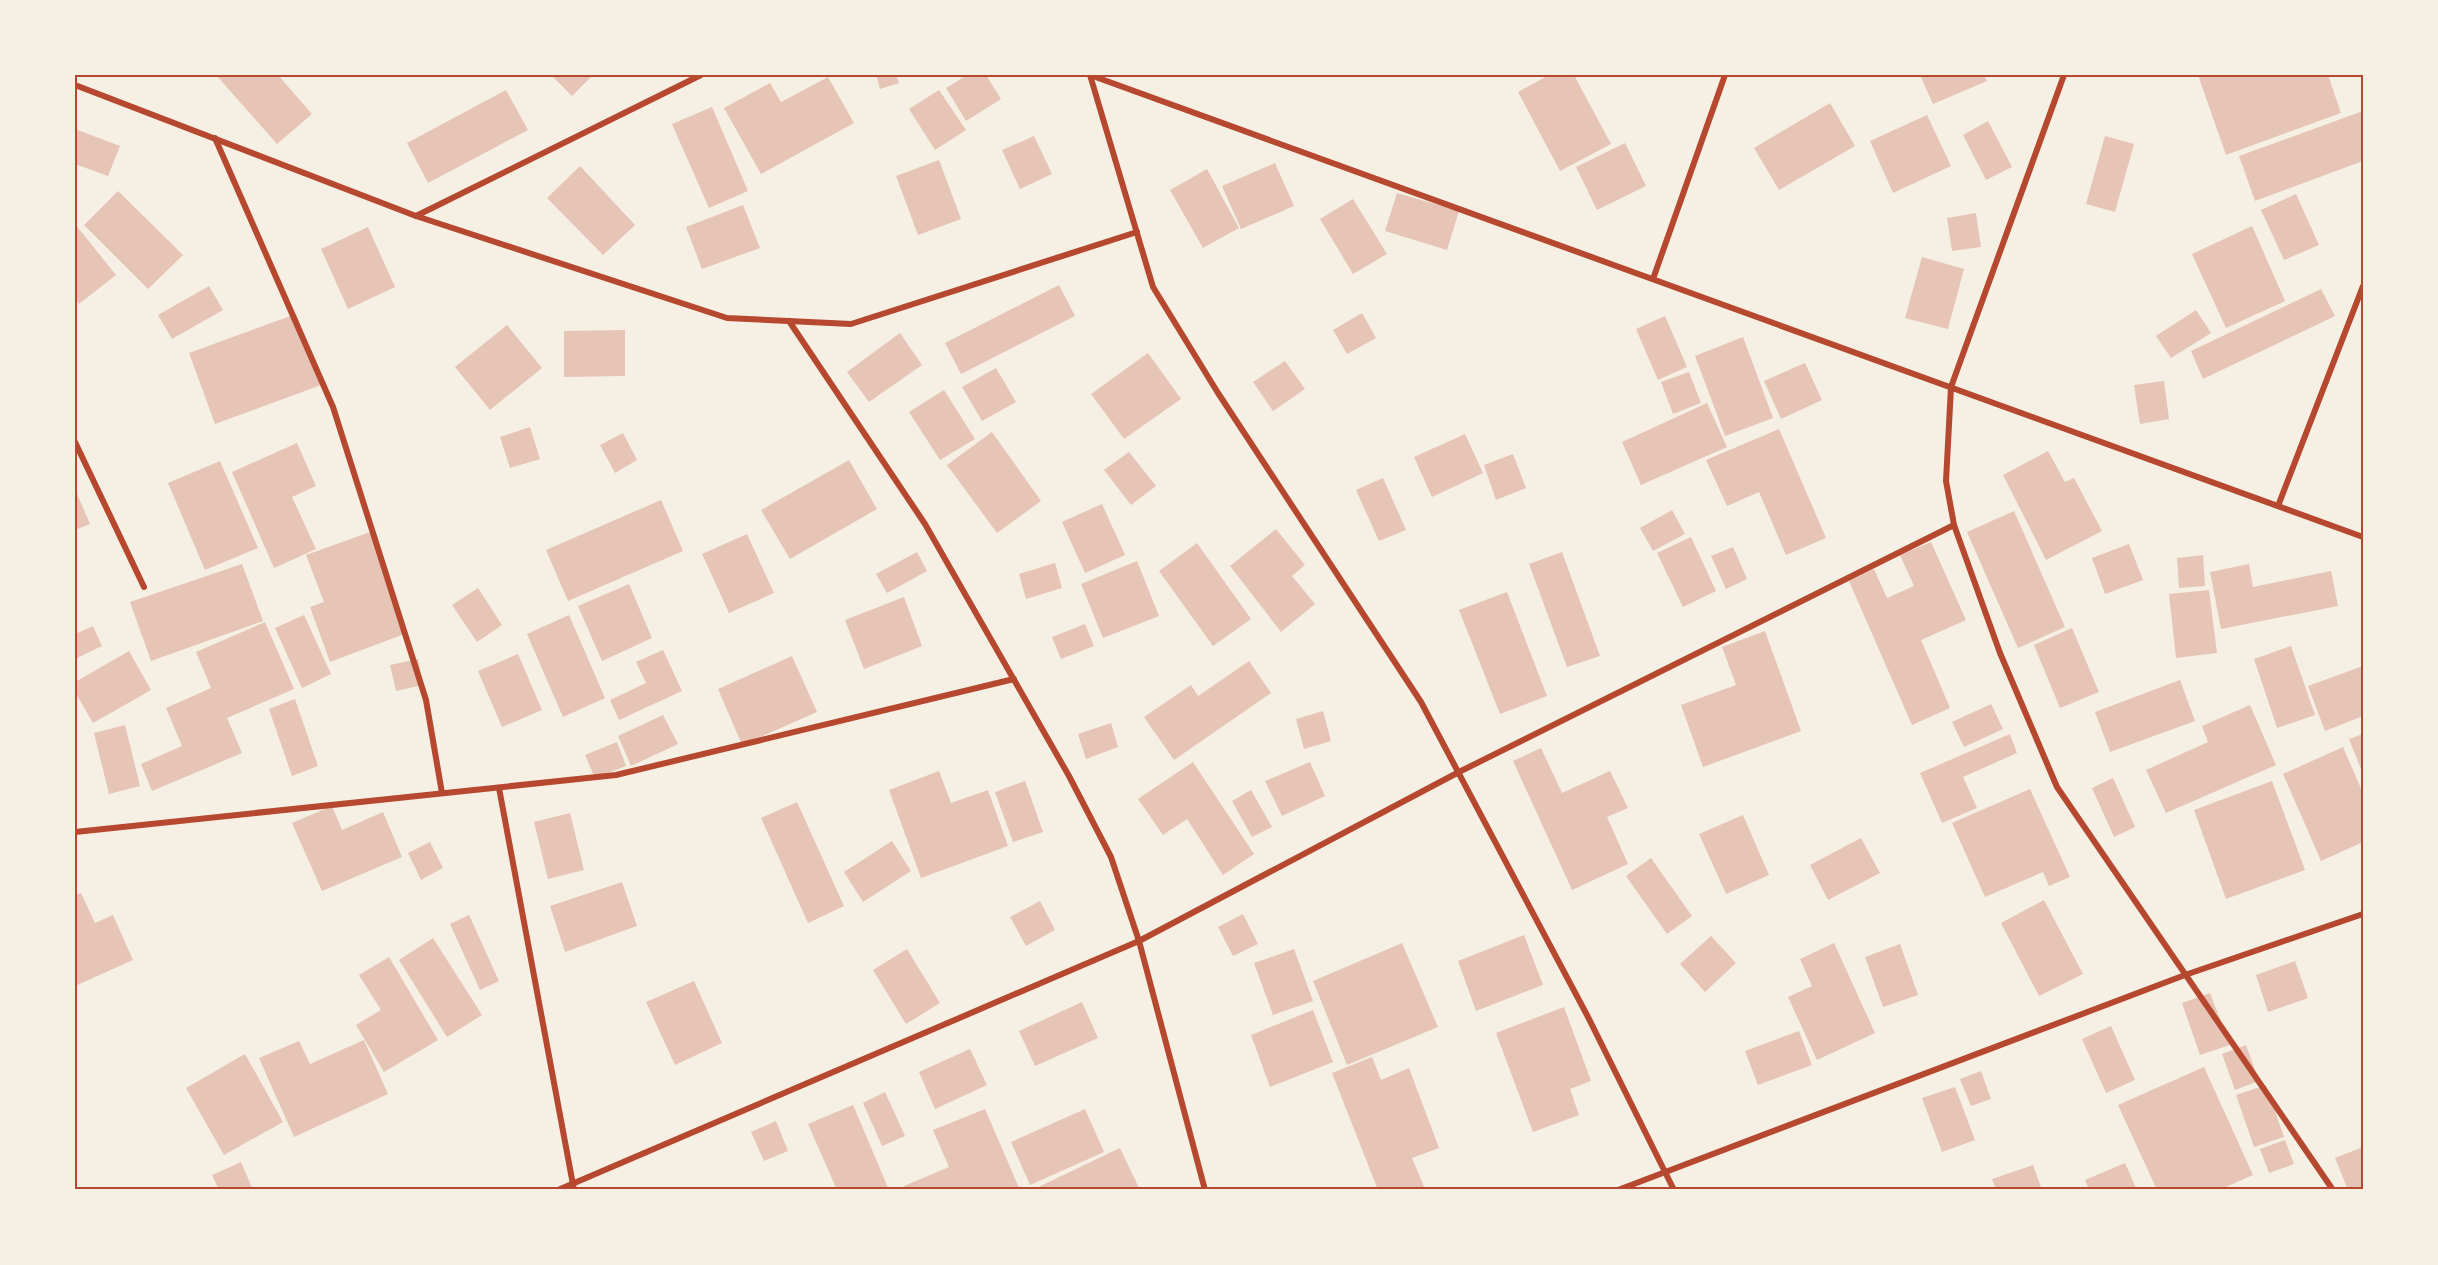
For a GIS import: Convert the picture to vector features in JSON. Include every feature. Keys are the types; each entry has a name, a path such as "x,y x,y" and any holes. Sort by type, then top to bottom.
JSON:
{"street":[{"path":"416,216 700,75"},
{"path":"1090,75 1153,287 1218,393 1421,702 1588,1017 1674,1190"},
{"path":"1090,75 2363,537"},
{"path":"1653,279 1725,75"},
{"path":"2064,75 1951,387 1946,481 1954,525 2000,653 2057,787 2333,1190"},
{"path":"75,85 416,216 727,318 851,324 1137,232"},
{"path":"216,138 333,406 426,700 442,793"},
{"path":"2278,506 2363,286"},
{"path":"789,321 925,524 1069,776 1111,857 1139,941 1205,1190"},
{"path":"75,442 144,586"},
{"path":"558,1190 574,1187 1139,941 1458,772 1954,525"},
{"path":"75,832 616,775 1014,679"},
{"path":"499,788 574,1187"},
{"path":"1618,1190 2185,975 2363,914"}],"building":[{"path":"216,75 278,75 312,114 277,144"},
{"path":"551,75 593,75 572,96"},
{"path":"876,75 896,75 899,83 880,89"},
{"path":"967,75 986,75 1001,99 966,121 946,88"},
{"path":"1549,75 1574,75 1611,144 1560,171 1518,92"},
{"path":"1920,75 1984,75 1987,81 1933,104"},
{"path":"2198,75 2328,75 2341,113 2226,155"},
{"path":"828,77 854,123 761,174 724,108 770,83 781,102"},
{"path":"506,90 528,130 428,183 407,143"},
{"path":"939,90 966,130 935,150 909,109"},
{"path":"1830,103 1855,146 1779,190 1754,148"},
{"path":"712,107 748,191 709,208 672,124"},
{"path":"2363,111 2363,161 2255,201 2239,156"},
{"path":"1927,115 1951,166 1893,193 1870,141"},
{"path":"1988,121 2012,167 1986,180 1963,135"},
{"path":"75,129 120,146 108,176 75,164"},
{"path":"1034,136 1052,174 1020,189 1002,150"},
{"path":"2105,136 2134,144 2115,212 2086,204"},
{"path":"1625,143 1646,186 1597,210 1576,167"},
{"path":"939,160 961,219 918,235 896,176"},
{"path":"1275,163 1294,206 1241,229 1222,186"},
{"path":"580,166 635,225 603,255 547,198"},
{"path":"1207,169 1239,228 1203,248 1170,190"},
{"path":"118,191 183,255 148,289 84,225"},
{"path":"1397,193 1459,211 1447,250 1385,231"},
{"path":"2296,194 2319,245 2284,260 2261,210"},
{"path":"1353,199 1387,254 1353,274 1320,219"},
{"path":"743,205 760,248 702,269 686,227"},
{"path":"1976,213 1981,247 1952,251 1947,218"},
{"path":"75,224 116,275 79,304 75,298"},
{"path":"2252,226 2285,301 2226,328 2192,254"},
{"path":"368,227 395,287 348,309 321,249"},
{"path":"1922,257 1964,269 1948,329 1905,318"},
{"path":"1059,285 1075,316 961,374 945,343"},
{"path":"209,286 223,310 172,339 158,315"},
{"path":"2321,289 2335,316 2203,379 2191,351"},
{"path":"2196,310 2211,333 2171,358 2156,336"},
{"path":"1362,313 1376,338 1347,354 1333,330"},
{"path":"296,314 321,385 215,424 189,353"},
{"path":"1665,316 1687,367 1658,380 1636,329"},
{"path":"507,325 542,368 490,410 455,367"},
{"path":"625,330 625,376 564,377 564,331"},
{"path":"900,333 922,365 869,402 847,372"},
{"path":"1743,337 1773,418 1725,436 1695,356"},
{"path":"1148,353 1181,399 1124,439 1091,394"},
{"path":"1285,361 1305,389 1273,411 1253,382"},
{"path":"1805,363 1822,400 1781,419 1764,381"},
{"path":"996,368 1016,402 982,421 962,387"},
{"path":"1689,372 1701,403 1673,414 1661,382"},
{"path":"2164,381 2169,419 2140,424 2134,385"},
{"path":"944,390 975,439 940,460 909,412"},
{"path":"1707,403 1727,447 1641,485 1622,442"},
{"path":"530,427 540,459 510,468 500,437"},
{"path":"1779,429 1826,538 1786,555 1759,492 1727,506 1706,460"},
{"path":"992,432 1041,501 997,533 947,465"},
{"path":"623,433 637,460 615,473 600,445"},
{"path":"1465,434 1483,473 1432,497 1414,457"},
{"path":"297,443 316,486 292,497 316,549 274,568 232,472"},
{"path":"2048,451 2065,482 2074,478 2102,531 2046,560 2003,475"},
{"path":"1129,452 1156,486 1131,505 1104,470"},
{"path":"1513,454 1526,488 1496,500 1484,465"},
{"path":"849,460 877,509 790,559 761,510"},
{"path":"220,461 258,548 205,570 168,483"},
{"path":"1383,478 1406,530 1379,541 1356,490"},
{"path":"75,489 90,524 75,530"},
{"path":"661,500 683,551 568,601 546,550"},
{"path":"1102,504 1125,555 1085,573 1062,522"},
{"path":"1672,510 1685,534 1653,551 1640,528"},
{"path":"2014,511 2065,627 2018,648 1967,532"},
{"path":"1276,529 1305,565 1292,576 1315,604 1281,632 1230,566"},
{"path":"370,532 407,633 330,662 310,607 324,602 306,555"},
{"path":"747,534 774,593 729,613 702,554"},
{"path":"1691,537 1716,591 1683,607 1657,553"},
{"path":"1931,542 1966,620 1921,640 1950,708 1912,725 1849,581 1874,569 1887,598 1914,586 1900,555"},
{"path":"1197,543 1251,619 1213,646 1159,571"},
{"path":"2129,544 2143,580 2105,594 2092,558"},
{"path":"1733,547 1747,579 1726,589 1711,556"},
{"path":"917,552 927,571 887,593 876,574"},
{"path":"1562,552 1600,656 1567,667 1529,564"},
{"path":"2203,555 2205,586 2179,588 2177,558"},
{"path":"1137,561 1159,616 1103,638 1081,584"},
{"path":"1055,563 1062,588 1026,599 1019,574"},
{"path":"242,564 263,621 151,661 130,602"},
{"path":"2249,564 2253,587 2331,571 2338,606 2221,629 2210,572"},
{"path":"629,584 652,638 602,661 578,606"},
{"path":"478,588 502,625 477,642 452,605"},
{"path":"2209,590 2217,653 2176,658 2169,594"},
{"path":"1507,592 1547,696 1500,714 1459,610"},
{"path":"904,597 922,646 864,669 845,620"},
{"path":"304,615 331,674 302,688 275,628"},
{"path":"569,615 605,698 563,717 527,634"},
{"path":"265,622 294,689 227,718 242,753 152,791 141,764 182,746 166,708 211,688 196,652"},
{"path":"1085,624 1094,646 1061,659 1052,637"},
{"path":"93,626 102,646 75,659 75,634"},
{"path":"2072,628 2099,692 2060,708 2034,645"},
{"path":"1765,631 1801,731 1703,767 1681,705 1736,685 1722,647"},
{"path":"2291,646 2315,715 2277,728 2254,659"},
{"path":"663,650 682,691 619,720 610,700 646,683 636,662"},
{"path":"129,651 151,690 93,723 75,692 75,682"},
{"path":"518,654 542,710 502,727 478,671"},
{"path":"792,656 817,712 742,745 718,689"},
{"path":"418,659 423,685 396,691 390,665"},
{"path":"1249,661 1271,693 1174,760 1144,717 1191,685 1198,696"},
{"path":"2363,666 2363,716 2325,731 2308,686"},
{"path":"2180,680 2195,721 2110,752 2095,712"},
{"path":"295,699 318,766 292,776 269,709"},
{"path":"1991,704 2003,729 1964,747 1952,722"},
{"path":"2250,705 2276,765 2166,813 2146,770 2208,742 2202,726"},
{"path":"1323,711 1331,741 1304,749 1296,719"},
{"path":"663,715 678,744 631,766 618,736"},
{"path":"1111,723 1118,747 1086,759 1078,734"},
{"path":"125,725 140,786 109,794 94,733"},
{"path":"2010,734 2017,753 1963,777 1977,808 1942,823 1920,773"},
{"path":"2363,734 2363,774 2349,739"},
{"path":"617,742 626,766 595,778 585,755"},
{"path":"2343,747 2363,793 2363,842 2321,861 2283,774"},
{"path":"1541,748 1562,793 1610,771 1628,808 1607,817 1628,864 1572,890 1513,761"},
{"path":"1193,762 1254,854 1223,875 1187,819 1163,835 1138,799"},
{"path":"1310,762 1325,796 1282,816 1265,781"},
{"path":"939,771 951,803 988,790 1008,846 921,878 889,790"},
{"path":"2113,778 2135,827 2114,837 2092,788"},
{"path":"1025,781 1043,832 1013,842 995,792"},
{"path":"2272,781 2305,870 2226,899 2194,810"},
{"path":"2030,789 2070,877 2049,886 2043,872 1985,897 1952,823"},
{"path":"1251,790 1272,827 1252,837 1232,801"},
{"path":"797,802 844,906 808,923 761,818"},
{"path":"332,806 342,830 383,812 402,857 322,891 292,823"},
{"path":"570,813 584,870 548,879 534,822"},
{"path":"1743,815 1769,875 1726,894 1699,834"},
{"path":"1861,838 1880,873 1828,900 1810,865"},
{"path":"892,841 911,871 863,902 844,872"},
{"path":"430,842 443,868 421,880 408,853"},
{"path":"1651,858 1692,916 1667,934 1626,876"},
{"path":"622,882 637,926 565,952 550,906"},
{"path":"81,893 95,923 113,915 133,960 75,986 75,895"},
{"path":"2044,900 2083,974 2039,996 2001,923"},
{"path":"1040,901 1055,930 1026,946 1010,917"},
{"path":"1243,914 1258,944 1233,956 1218,927"},
{"path":"469,915 499,981 480,990 450,924"},
{"path":"1524,935 1543,985 1476,1011 1458,961"},
{"path":"1711,936 1736,963 1705,992 1680,964"},
{"path":"433,938 482,1015 447,1037 399,960"},
{"path":"1402,943 1438,1027 1347,1065 1313,981"},
{"path":"1834,943 1875,1033 1817,1060 1788,997 1812,986 1800,959"},
{"path":"1900,944 1918,995 1883,1007 1865,957"},
{"path":"907,949 940,1003 906,1024 873,970"},
{"path":"1294,949 1313,1001 1273,1015 1254,963"},
{"path":"389,957 438,1040 384,1072 356,1025 381,1010 359,975"},
{"path":"2295,961 2308,998 2268,1012 2256,975"},
{"path":"694,981 722,1043 675,1065 646,1002"},
{"path":"2210,993 2230,1045 2200,1055 2182,1003"},
{"path":"1082,1002 1098,1038 1035,1066 1019,1031"},
{"path":"1564,1007 1591,1081 1570,1089 1579,1115 1533,1132 1496,1033"},
{"path":"1313,1010 1333,1062 1270,1087 1251,1035"},
{"path":"2111,1026 2135,1080 2106,1093 2082,1039"},
{"path":"1799,1031 1812,1065 1758,1085 1745,1051"},
{"path":"364,1040 388,1094 294,1137 259,1058 299,1041 310,1064"},
{"path":"2246,1045 2259,1081 2235,1090 2222,1054"},
{"path":"970,1049 987,1085 935,1109 919,1072"},
{"path":"245,1054 283,1122 224,1155 186,1088"},
{"path":"1372,1057 1381,1080 1409,1068 1439,1148 1412,1158 1425,1189 1423,1190 1378,1190 1332,1073"},
{"path":"2204,1067 2253,1175 2219,1190 2157,1190 2118,1105"},
{"path":"1981,1071 1991,1099 1971,1106 1960,1079"},
{"path":"2266,1085 2284,1137 2254,1147 2236,1095"},
{"path":"1955,1087 1975,1140 1942,1152 1922,1098"},
{"path":"885,1092 905,1136 882,1146 863,1103"},
{"path":"853,1105 889,1190 837,1190 808,1124"},
{"path":"985,1109 1020,1190 906,1190 904,1186 949,1167 933,1130"},
{"path":"1085,1109 1104,1152 1030,1185 1011,1142"},
{"path":"776,1121 788,1151 764,1161 751,1132"},
{"path":"2285,1140 2294,1164 2269,1173 2260,1149"},
{"path":"2363,1147 2363,1190 2348,1190 2335,1158"},
{"path":"1120,1148 1139,1188 1134,1190 1032,1190"},
{"path":"241,1162 253,1190 219,1190 212,1175"},
{"path":"2125,1163 2137,1190 2089,1190 2085,1180"},
{"path":"2033,1165 2042,1190 1996,1190 1992,1179"}]}
